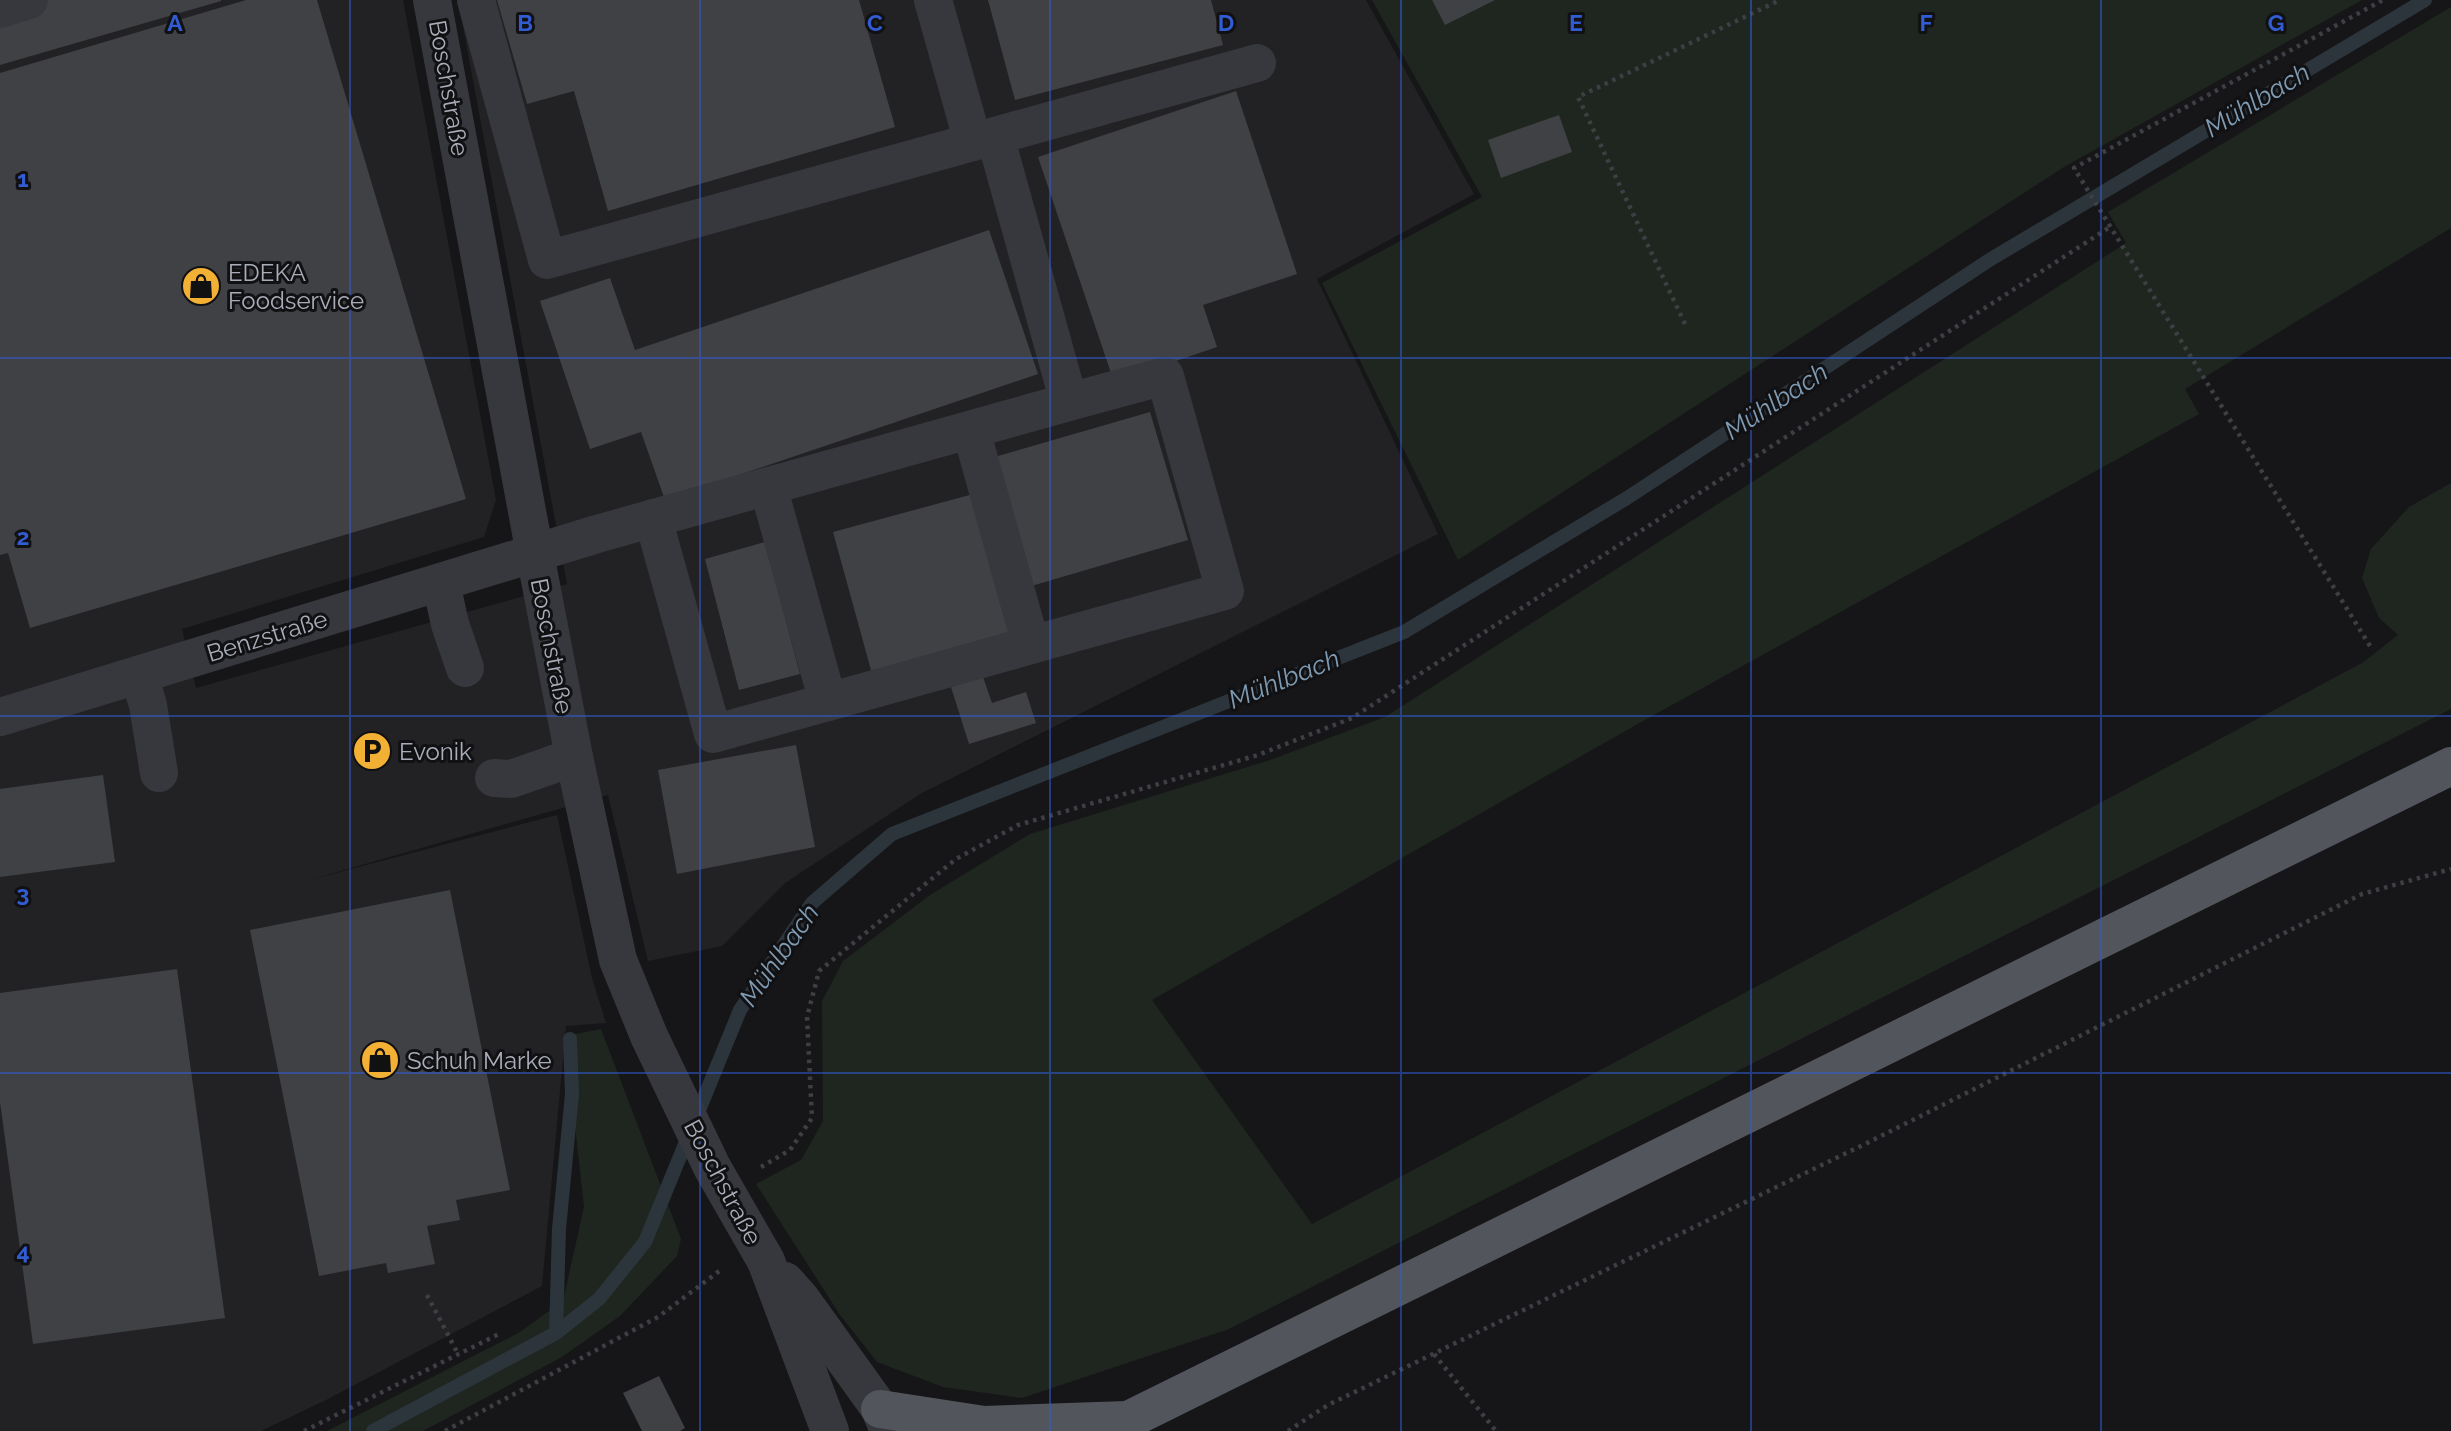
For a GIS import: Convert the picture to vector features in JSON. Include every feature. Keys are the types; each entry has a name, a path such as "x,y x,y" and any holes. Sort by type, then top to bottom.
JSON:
{"main road":[{"path":"884,1420 984,1426 1116,1426 2451,766"}],"street":[{"path":"0,9 29,0"},
{"name":"Boschstraße","path":"432,0 534,554 618,960 680,1100 718,1177 761,1252 830,1431"},
{"path":"475,0 547,260 1257,63"},
{"path":"933,0 984,139 1069,402"},
{"name":"Benzstraße","path":"0,717 653,518 1165,376 1225,592 1031,645"},
{"path":"653,518 713,734 1031,645 971,430"},
{"path":"768,486 828,702"},
{"path":"441,583 450,624 465,668"},
{"path":"139,674 148,705 159,773"},
{"path":"494,778 511,779 574,757"},
{"name":"Boschstraße","path":"761,1252 801,1299 884,1420"}],"path":[{"path":"1685,324 1578,97 1780,0"},
{"path":"2370,646 2074,168 2383,0"},
{"path":"718,1177 790,1150 812,1118 807,1017 819,971 956,859 1018,825 1258,755 1352,718 2110,227"},
{"path":"1288,1431 1328,1405 1865,1144 2362,894 2451,869"},
{"path":"445,1431 658,1317 761,1252"},
{"path":"427,1296 458,1354"},
{"path":"304,1431 501,1333"},
{"path":"1434,1354 1496,1431"}],"shaded area":[{"path":"0,0 403,0 496,500 484,537 182,629 196,688 567,584 458,0 1366,0 1474,194 1317,279 1438,534 920,794 785,883 722,946 648,961 608,795 309,880 557,815 592,978 606,1023 566,1026 542,1286 326,1400 261,1431 0,1431"},
{"path":"1372,0 2362,0 2064,167 1458,560 1322,283 1482,197"},
{"path":"2451,7 2451,228 2185,389 2199,414 1643,721 1152,1000 1312,1224 2362,663 2398,635 2379,618 2362,578 2371,549 2409,507 2451,483 2451,709 1229,1329 1022,1398 943,1387 877,1362 840,1315 756,1184 801,1160 823,1121 822,1001 843,961 930,895 1030,834 1270,760 1385,717 2126,243 2108,212"},
{"path":"601,1029 681,1239 677,1256 620,1316 562,1357 423,1431 327,1431 520,1332 563,1301 584,1207 565,1036"}],"building":[{"path":"0,0 221,0 221,1 0,65"},
{"name":"EDEKA Foodservice","path":"246,0 317,0 466,499 30,628 8,553 0,555 0,73"},
{"path":"497,0 859,0 895,127 608,211 574,91 527,104"},
{"path":"988,0 1211,0 1223,45 1015,100"},
{"path":"1432,0 1495,0 1445,25"},
{"path":"1236,91 1297,274 1203,305 1217,347 1114,382 1038,157"},
{"path":"1559,115 1572,152 1501,178 1488,140"},
{"path":"989,230 1038,374 665,500 641,432 590,449 540,301 610,278 635,350"},
{"path":"1150,412 1188,540 1028,587 991,458"},
{"path":"977,493 1018,641 874,681 833,532"},
{"path":"765,542 800,674 739,690 705,559"},
{"path":"983,677 992,703 1026,692 1036,723 969,744 951,687"},
{"path":"796,745 815,847 677,874 658,770"},
{"path":"103,775 115,862 0,877 0,789"},
{"name":"Schuh Marke","path":"450,890 510,1190 456,1200 460,1220 427,1226 435,1264 388,1273 386,1263 319,1276 250,930"},
{"path":"177,969 225,1318 33,1344 0,1102 0,993"},
{"path":"659,1376 685,1428 680,1431 642,1431 623,1393"}],"waterway":[{"name":"Mühlbach","path":"373,1431 556,1333 599,1299 645,1242 740,1010 812,903 892,834 1404,632 1627,498 1991,259 2425,0"},
{"name":"Mühlbach","path":"556,1333 559,1229 572,1094 570,1039"}],"place":[{"name":"EDEKA Foodservice","path":"201,286"},
{"name":"Evonik","path":"372,751"},
{"name":"Schuh Marke","path":"380,1060"}]}
